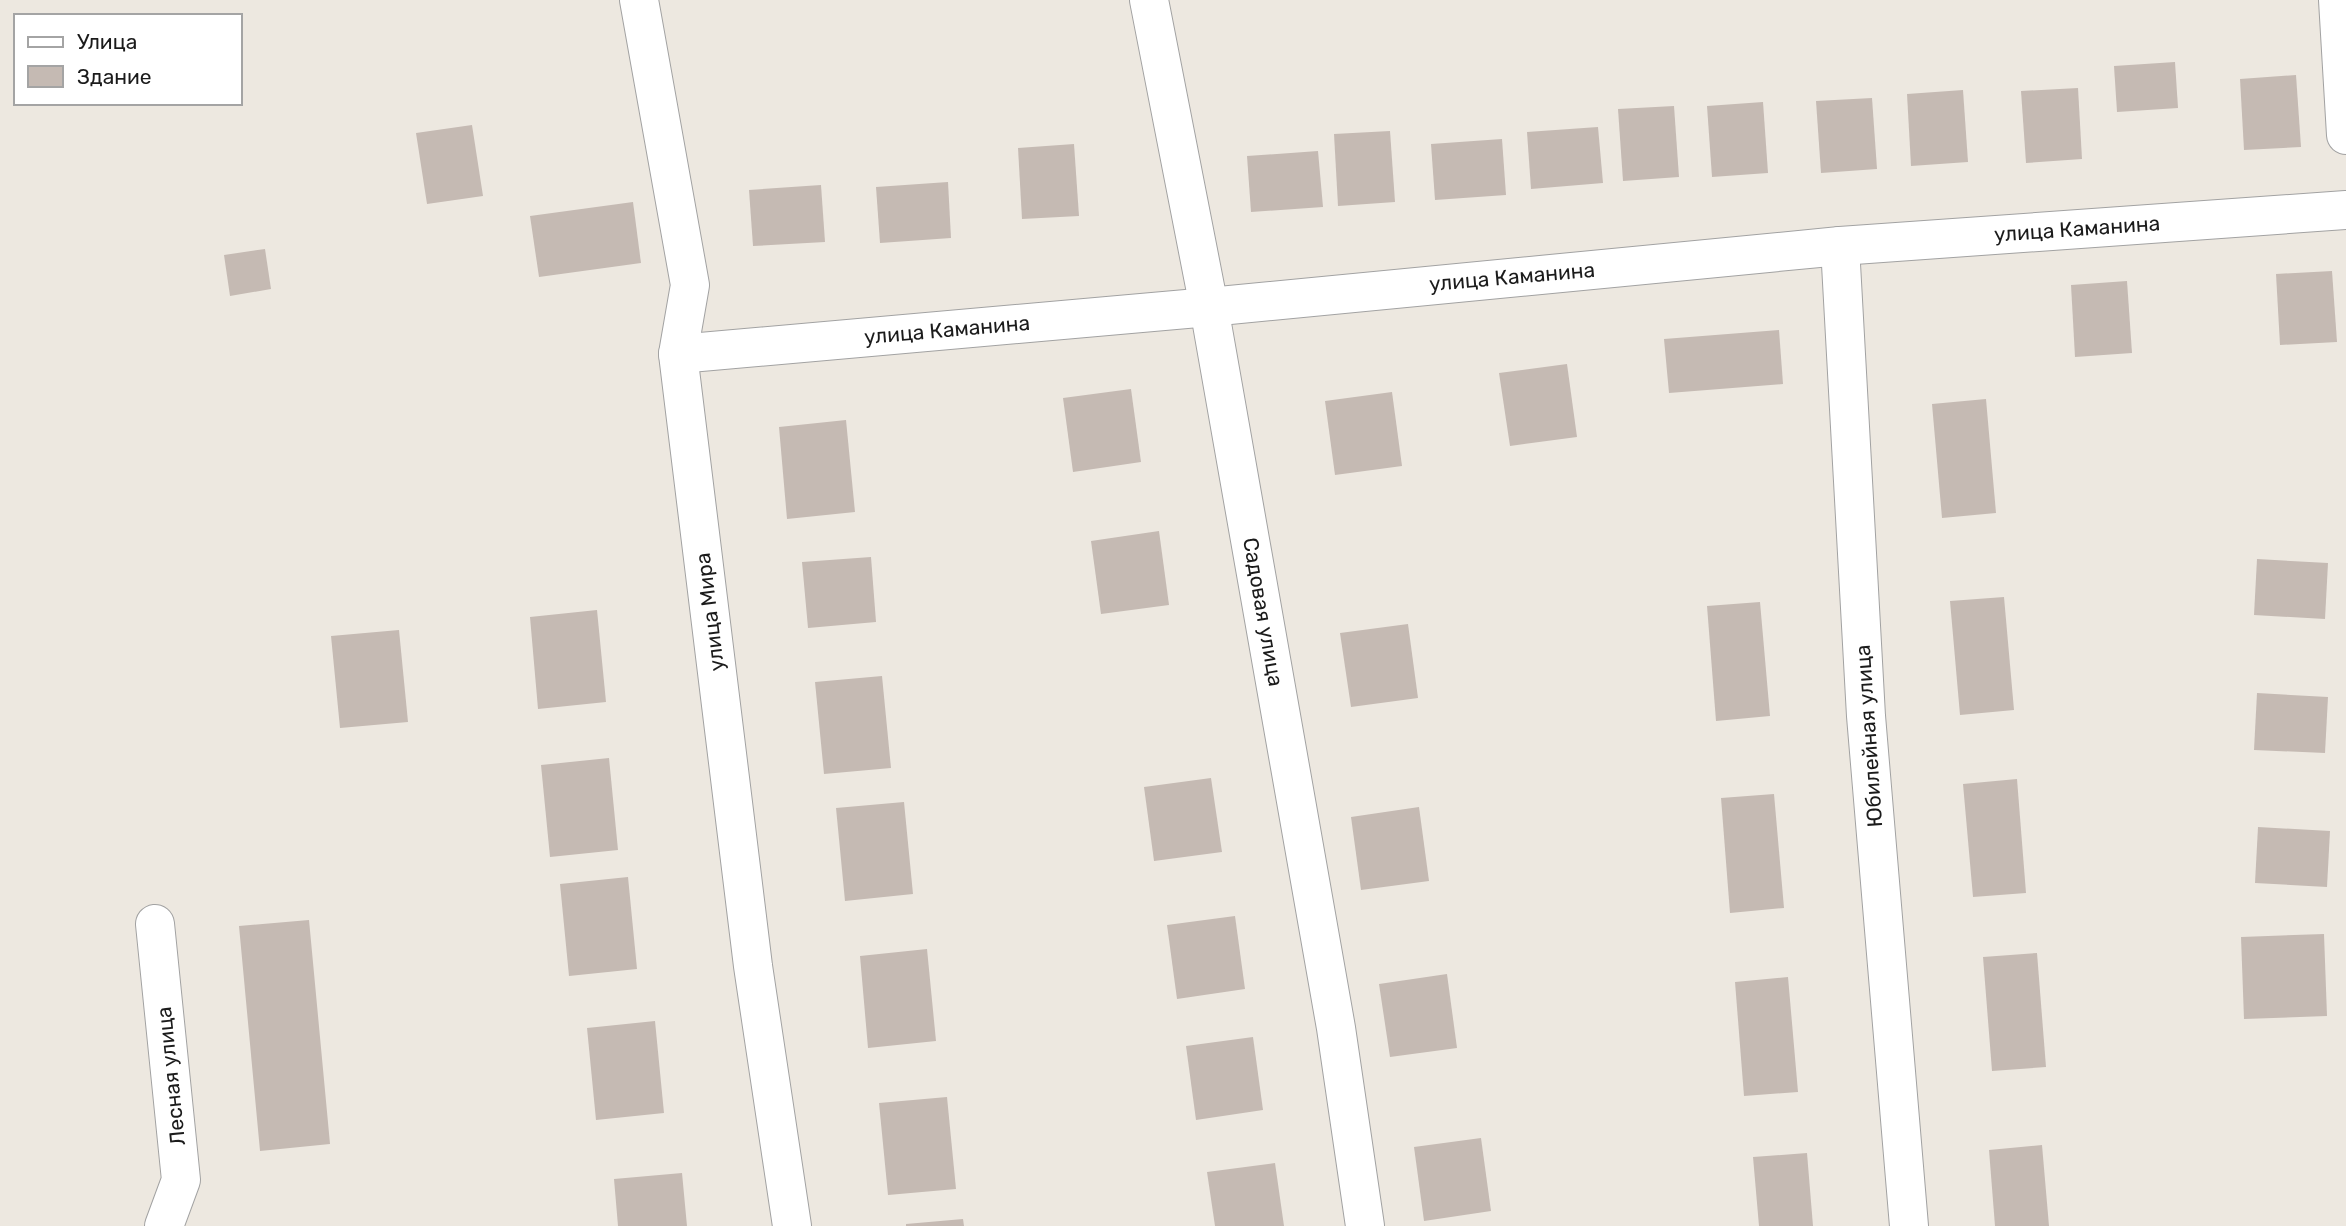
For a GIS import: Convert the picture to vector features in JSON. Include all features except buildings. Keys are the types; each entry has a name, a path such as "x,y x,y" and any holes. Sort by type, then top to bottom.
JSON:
{"street":[{"name":"улица Мира","path":"639,0 690,285 678,354 752,966 792,1226"},
{"name":"Садовая улица","path":"1149,0 1209,307 1336,1028 1365,1226"},
{"path":"2338,0 2346,135"},
{"name":"улица Каманина","path":"678,354 1209,307 1840,246 2346,210"},
{"name":"Юбилейная улица","path":"1840,246 1866,716 1909,1226"},
{"name":"Лесная улица","path":"155,924 181,1180 164,1226"}]}
